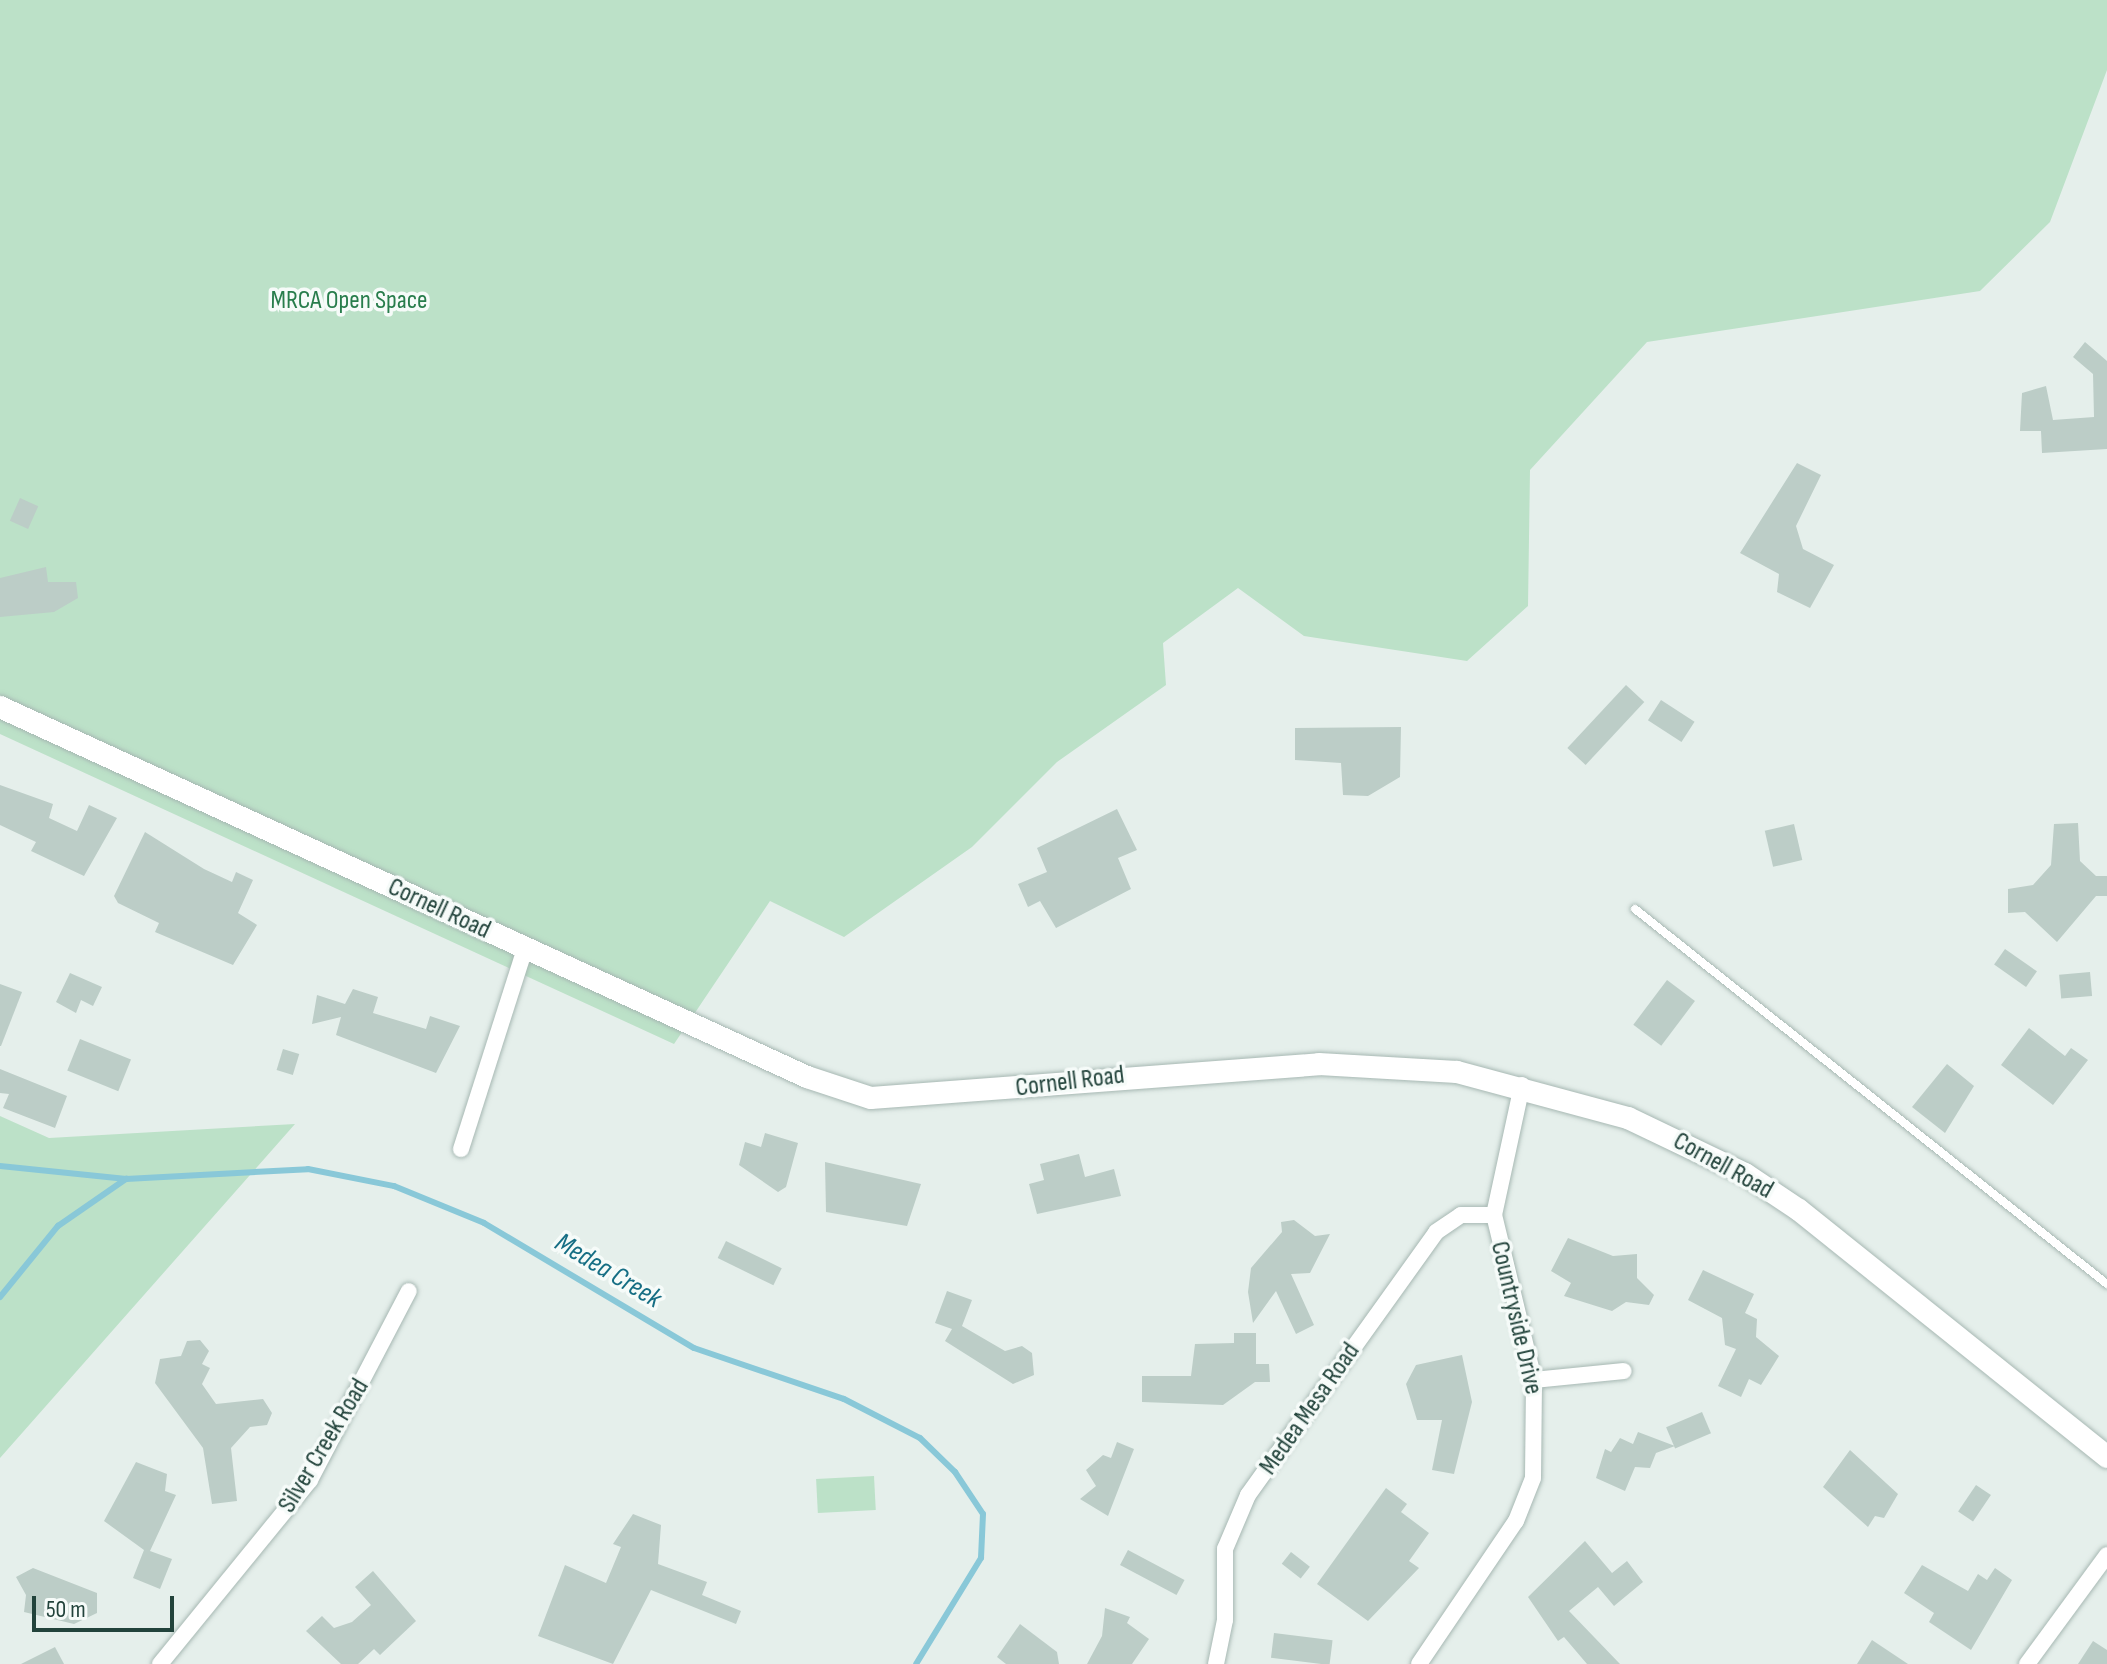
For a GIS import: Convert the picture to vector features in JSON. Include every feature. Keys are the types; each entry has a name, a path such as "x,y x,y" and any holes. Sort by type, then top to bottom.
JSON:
{"main road":[{"name":"Cornell Road","path":"0,707 807,1077 871,1098 1319,1064 1457,1072 1522,1085 1628,1118 1745,1174 2107,1457"}],"street":[{"path":"461,1149 525,948"},
{"name":"Countryside Drive","path":"1419,1664 1516,1521 1533,1478 1534,1380 1494,1215 1522,1085"},
{"name":"Medea Mesa Road","path":"1216,1664 1225,1620 1225,1549 1248,1495 1436,1232 1461,1215 1494,1215"},
{"name":"Silver Creek Road","path":"160,1664 310,1480 409,1291"},
{"path":"1534,1380 1624,1371"},
{"path":"2027,1664 2107,1555"}],"lane":[{"path":"1635,909 2107,1284"}],"green space":[{"name":"MRCA Open Space","path":"0,0 2107,0 2107,70 2050,222 1980,291 1647,342 1530,470 1528,606 1467,661 1304,636 1238,588 1163,643 1166,685 1057,762 972,847 844,937 770,901 674,1044 0,734"},
{"path":"0,1116 49,1138 295,1124 0,1458"},
{"path":"874,1476 876,1510 818,1513 816,1479"}],"building":[{"path":"2085,342 2107,361 2107,449 2042,453 2041,431 2020,431 2022,393 2046,386 2053,420 2094,417 2093,374 2073,357"},
{"path":"1797,463 1821,475 1796,526 1803,549 1834,565 1810,608 1777,592 1779,574 1740,553"},
{"path":"20,498 38,506 28,529 10,521"},
{"path":"46,567 48,582 76,582 78,598 54,612 0,617 0,578"},
{"path":"1626,685 1644,702 1586,765 1567,748"},
{"path":"1661,700 1695,722 1681,742 1648,720"},
{"path":"1401,727 1400,777 1368,796 1343,795 1341,763 1295,760 1295,728"},
{"path":"0,785 53,804 49,818 77,831 89,805 117,818 84,876 31,851 36,842 0,825"},
{"path":"1117,809 1137,850 1118,858 1131,889 1056,928 1040,901 1028,907 1018,884 1047,872 1037,848"},
{"path":"2078,823 2080,861 2096,876 2107,876 2107,896 2096,896 2057,942 2025,912 2008,913 2008,889 2033,885 2051,865 2054,824"},
{"path":"1794,824 1802,860 1773,867 1765,831"},
{"path":"145,832 204,869 232,882 236,872 253,880 238,913 257,925 233,965 155,932 159,923 118,903 114,896"},
{"path":"2005,949 2037,971 2026,987 1994,965"},
{"path":"2090,972 2092,996 2061,999 2059,975"},
{"path":"70,973 102,987 93,1006 81,1000 76,1013 56,1002"},
{"path":"1667,980 1695,1001 1661,1046 1633,1025"},
{"path":"0,984 22,992 1,1046 0,1046"},
{"path":"353,989 378,997 373,1013 426,1029 430,1016 460,1026 436,1073 336,1035 341,1017 312,1024 317,995 345,1004"},
{"path":"2029,1028 2065,1056 2071,1048 2088,1060 2053,1105 2001,1065"},
{"path":"80,1039 131,1060 118,1091 67,1071"},
{"path":"283,1049 299,1054 293,1075 277,1070"},
{"path":"1947,1064 1974,1086 1945,1133 1912,1107"},
{"path":"0,1069 67,1096 55,1128 3,1108 9,1094 0,1093"},
{"path":"765,1133 798,1143 786,1187 778,1192 739,1165 745,1142 761,1147"},
{"path":"1079,1154 1085,1177 1114,1169 1121,1196 1037,1214 1029,1184 1044,1180 1040,1164"},
{"path":"825,1162 921,1184 907,1226 826,1212"},
{"path":"1294,1220 1315,1236 1330,1234 1310,1273 1291,1274 1314,1325 1296,1334 1276,1291 1253,1323 1248,1292 1251,1268 1282,1232 1281,1222"},
{"path":"1568,1238 1613,1256 1637,1254 1637,1278 1654,1295 1649,1305 1626,1302 1612,1311 1564,1296 1571,1283 1551,1271"},
{"path":"726,1241 782,1268 773,1285 718,1258"},
{"path":"1703,1270 1754,1294 1745,1313 1757,1319 1756,1337 1779,1356 1761,1385 1749,1379 1741,1397 1718,1386 1736,1349 1725,1345 1722,1318 1688,1300"},
{"path":"947,1291 972,1300 962,1326 1005,1351 1022,1346 1032,1353 1034,1375 1013,1384 945,1341 952,1329 935,1323"},
{"path":"1234,1333 1256,1333 1256,1364 1269,1364 1270,1382 1255,1382 1223,1405 1142,1402 1142,1376 1191,1376 1195,1344 1234,1343"},
{"path":"200,1340 209,1351 202,1364 210,1368 202,1384 216,1404 263,1399 272,1413 267,1425 250,1427 231,1448 237,1501 212,1504 203,1448 155,1383 160,1359 181,1356 187,1341"},
{"path":"1462,1355 1472,1402 1454,1474 1432,1470 1442,1420 1417,1420 1406,1384 1416,1365"},
{"path":"1702,1412 1711,1433 1675,1448 1666,1427"},
{"path":"1638,1432 1675,1446 1656,1453 1650,1468 1635,1467 1625,1491 1596,1478 1605,1449 1611,1452 1620,1438 1633,1444"},
{"path":"1117,1442 1134,1449 1108,1516 1080,1499 1096,1486 1086,1470 1103,1455 1111,1458"},
{"path":"1850,1450 1898,1494 1884,1518 1875,1516 1868,1527 1823,1487"},
{"path":"136,1462 167,1474 165,1491 176,1495 150,1551 172,1559 160,1589 133,1578 144,1550 104,1521"},
{"path":"1976,1485 1991,1495 1973,1522 1958,1512"},
{"path":"1386,1488 1407,1504 1401,1512 1429,1533 1409,1561 1419,1568 1368,1621 1317,1584"},
{"path":"633,1514 661,1525 658,1564 707,1582 702,1595 741,1611 736,1624 651,1590 613,1664 538,1636 565,1565 606,1583 621,1547 613,1544"},
{"path":"1585,1541 1612,1573 1627,1561 1643,1582 1614,1606 1598,1587 1569,1611 1620,1664 1587,1664 1564,1637 1558,1641 1528,1597"},
{"path":"1128,1550 1185,1580 1177,1595 1120,1565"},
{"path":"1291,1552 1310,1567 1301,1579 1282,1564"},
{"path":"1922,1565 1968,1591 1978,1574 1987,1580 1995,1568 2012,1580 1971,1650 1929,1622 1934,1613 1904,1593"},
{"path":"33,1568 97,1593 97,1613 74,1624 24,1612 26,1595 16,1577"},
{"path":"373,1571 416,1621 380,1655 374,1649 358,1664 341,1664 306,1631 322,1616 334,1628 352,1622 371,1605 355,1587"},
{"path":"1105,1608 1130,1617 1127,1623 1149,1639 1132,1664 1087,1664 1102,1636"},
{"path":"1020,1624 1057,1652 1059,1664 1006,1664 997,1657"},
{"path":"1274,1633 1333,1640 1330,1664 1271,1658"},
{"path":"1872,1640 1908,1664 1857,1664"},
{"path":"2093,1641 2107,1650 2107,1664 2078,1664"},
{"path":"55,1647 64,1664 21,1664"}],"waterway":[{"name":"Medea Creek","path":"0,1166 126,1179 308,1169 394,1186 484,1223 694,1348 844,1399 920,1438 955,1472 983,1514 981,1558 916,1664"},
{"path":"0,1297 58,1226 126,1179"}]}
